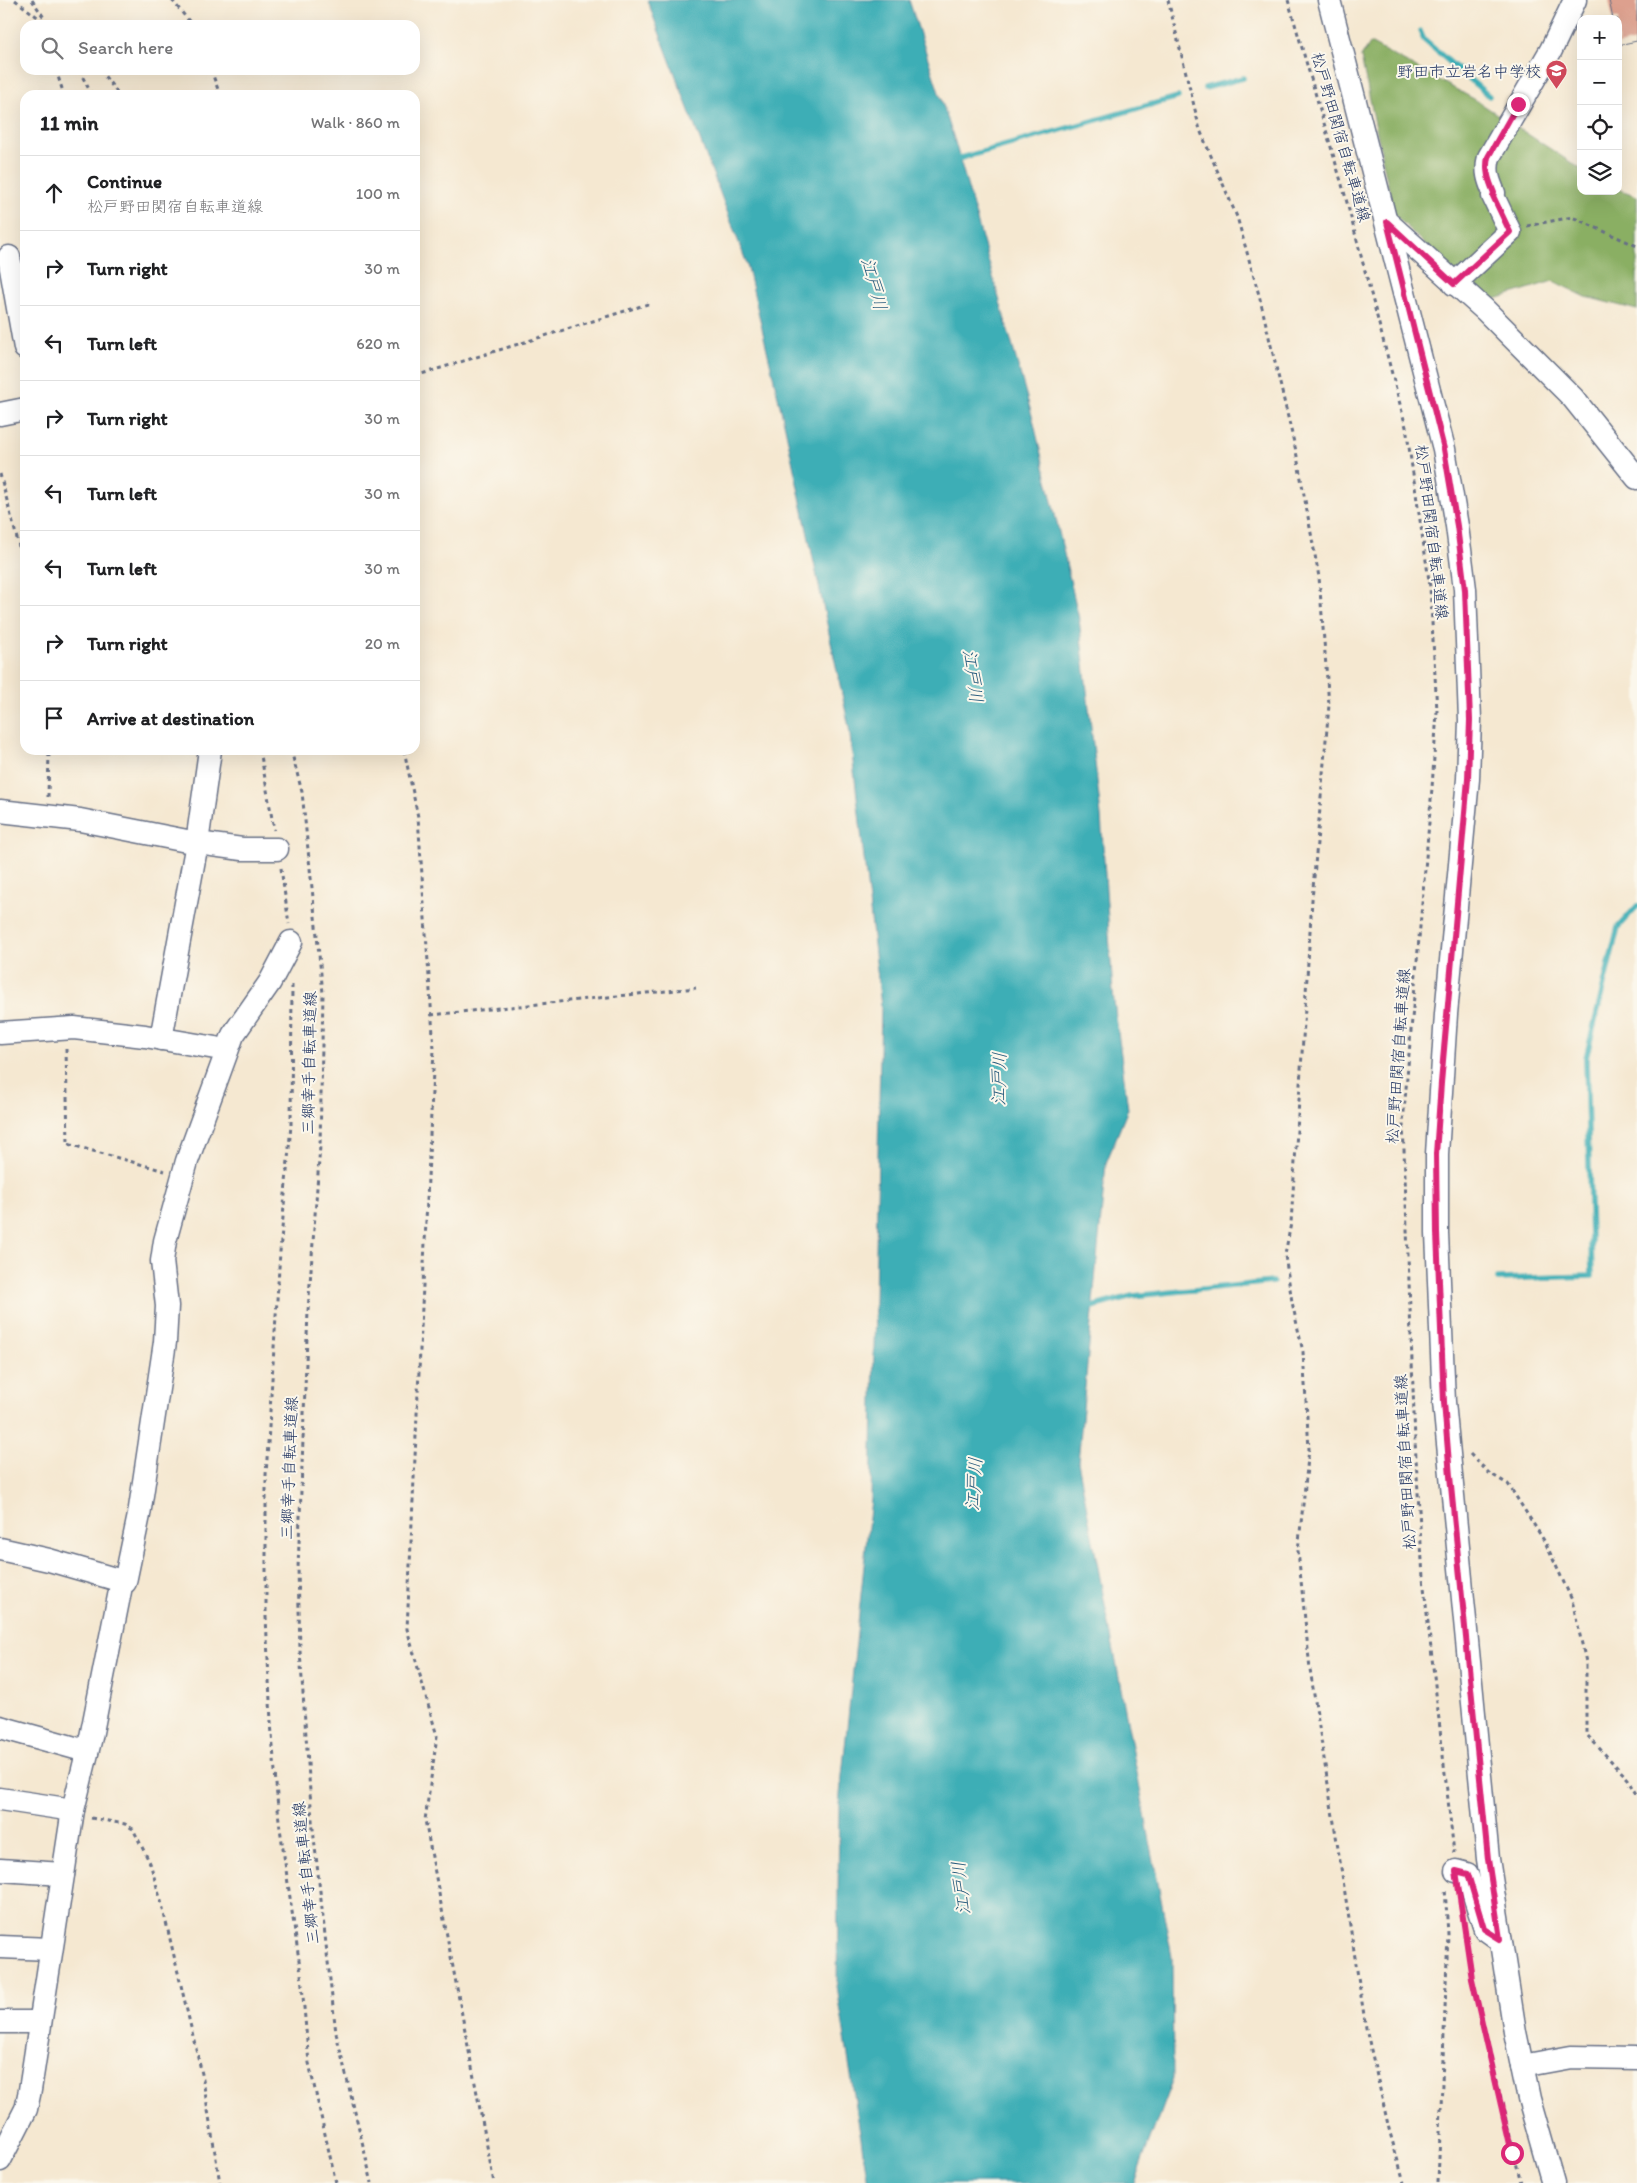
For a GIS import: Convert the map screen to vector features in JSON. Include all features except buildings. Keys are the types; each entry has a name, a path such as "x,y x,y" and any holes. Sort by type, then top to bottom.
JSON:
{"street":[{"path":"1329,0 1444,449 1464,580 1470,720 1468,779 1447,1005 1436,1154 1437,1233 1446,1428 1488,1859 1509,2001 1522,2066 1529,2099 1553,2183"},
{"path":"1454,284 1510,232 1493,196 1494,193 1488,178 1486,165 1488,157 1551,50 1575,0"},
{"path":"1387,222 1485,310 1573,398 1637,478"},
{"path":"11,257 20,316"},
{"path":"0,414 20,410"},
{"path":"161,1039 197,843 209,755"},
{"path":"0,811 80,820 197,843 242,849 277,849"},
{"path":"0,2160 26,2109 73,1813 86,1751 91,1738 122,1581 124,1582 139,1515 165,1342 167,1306 162,1261 166,1241 182,1176 233,1035 270,982 291,942"},
{"path":"0,1033 66,1028 161,1039 227,1050"},
{"path":"0,1549 49,1560 122,1581"},
{"path":"0,1727 86,1751"},
{"path":"0,1799 73,1813"},
{"path":"0,1870 64,1874"},
{"path":"1456,1871 1468,1874 1484,1929 1500,1939"},
{"path":"0,1947 51,1949"},
{"path":"0,2022 40,2022"},
{"path":"1522,2066 1571,2057 1637,2058"}],"path":[{"path":"15,0 41,20"},
{"path":"32,0 45,20"},
{"path":"172,0 188,20"},
{"path":"1168,0 1200,130 1237,217 1259,295 1296,451 1319,577 1329,705 1312,900 1291,1223 1285,1255 1292,1302 1303,1352 1310,1449 1298,1550 1310,1669 1366,2028 1389,2129 1404,2183"},
{"name":"松戸野田関宿自転車道線","path":"1288,0 1345,195 1406,427 1430,587 1436,710 1432,788 1403,1123 1415,1442 1423,1578 1456,1871"},
{"path":"58,75 62,90"},
{"path":"82,75 89,90"},
{"path":"104,75 115,90"},
{"path":"213,75 218,90"},
{"path":"1526,226 1572,218 1637,246"},
{"path":"420,374 651,303"},
{"path":"0,474 20,550"},
{"path":"48,816 49,755"},
{"name":"三郷幸手自転車道線","path":"292,755 302,792 323,993 320,1146 308,1311 298,1568 300,1651 312,1820 336,2033 372,2183"},
{"path":"405,755 418,817 434,1050 407,1629 438,1736 425,1820 494,2183"},
{"path":"292,980 291,1126 280,1252 266,1476 266,1617 271,1722 279,1822 301,1974 309,2063 336,2183"},
{"path":"431,1014 696,988"},
{"path":"66,1028 68,1144 182,1176"},
{"path":"1446,1428 1489,1473 1508,1484 1545,1542 1572,1600 1579,1627 1586,1662 1586,1734 1628,1778 1637,1794"},
{"path":"73,1813 125,1824 132,1829 150,1863 162,1901 202,2074 220,2183"},
{"path":"1438,2183 1448,1934 1445,1885 1456,1871"},
{"path":"1465,1932 1472,1979 1521,2183"}],"green space":[{"path":"1370,43 1474,99 1577,166 1577,195 1622,195 1622,190 1637,196 1637,310 1586,297 1553,281 1492,300 1451,271 1394,214 1361,57"}],"water":[{"name":"江戸川","path":"647,0 909,0 955,142 1033,419 1079,619 1101,816 1113,993 1128,1109 1106,1163 1078,1462 1172,1957 1173,2078 1134,2183 868,2183 837,1987 839,1804 871,1499 881,1006 849,727 785,427 747,264"}],"waterway":[{"path":"1420,31 1424,40 1489,96"},
{"path":"1205,88 1243,78"},
{"path":"954,160 1178,97"},
{"path":"1498,1279 1592,1276 1586,1058 1618,927 1637,906"},
{"path":"1088,1308 1132,1296 1273,1282"}],"place":[{"name":"野田市立岩名中学校","path":"1557,90"}],"route":[{"path":"1512,2153 1472,1979 1456,1871 1468,1874 1484,1929 1500,1939 1488,1859 1450,1476 1444,1402 1437,1233 1436,1154 1454,920 1468,779 1470,720 1465,590 1457,526 1444,449 1387,222 1454,284 1510,232 1493,196 1494,193 1488,178 1486,165 1488,157 1518,104"}]}
